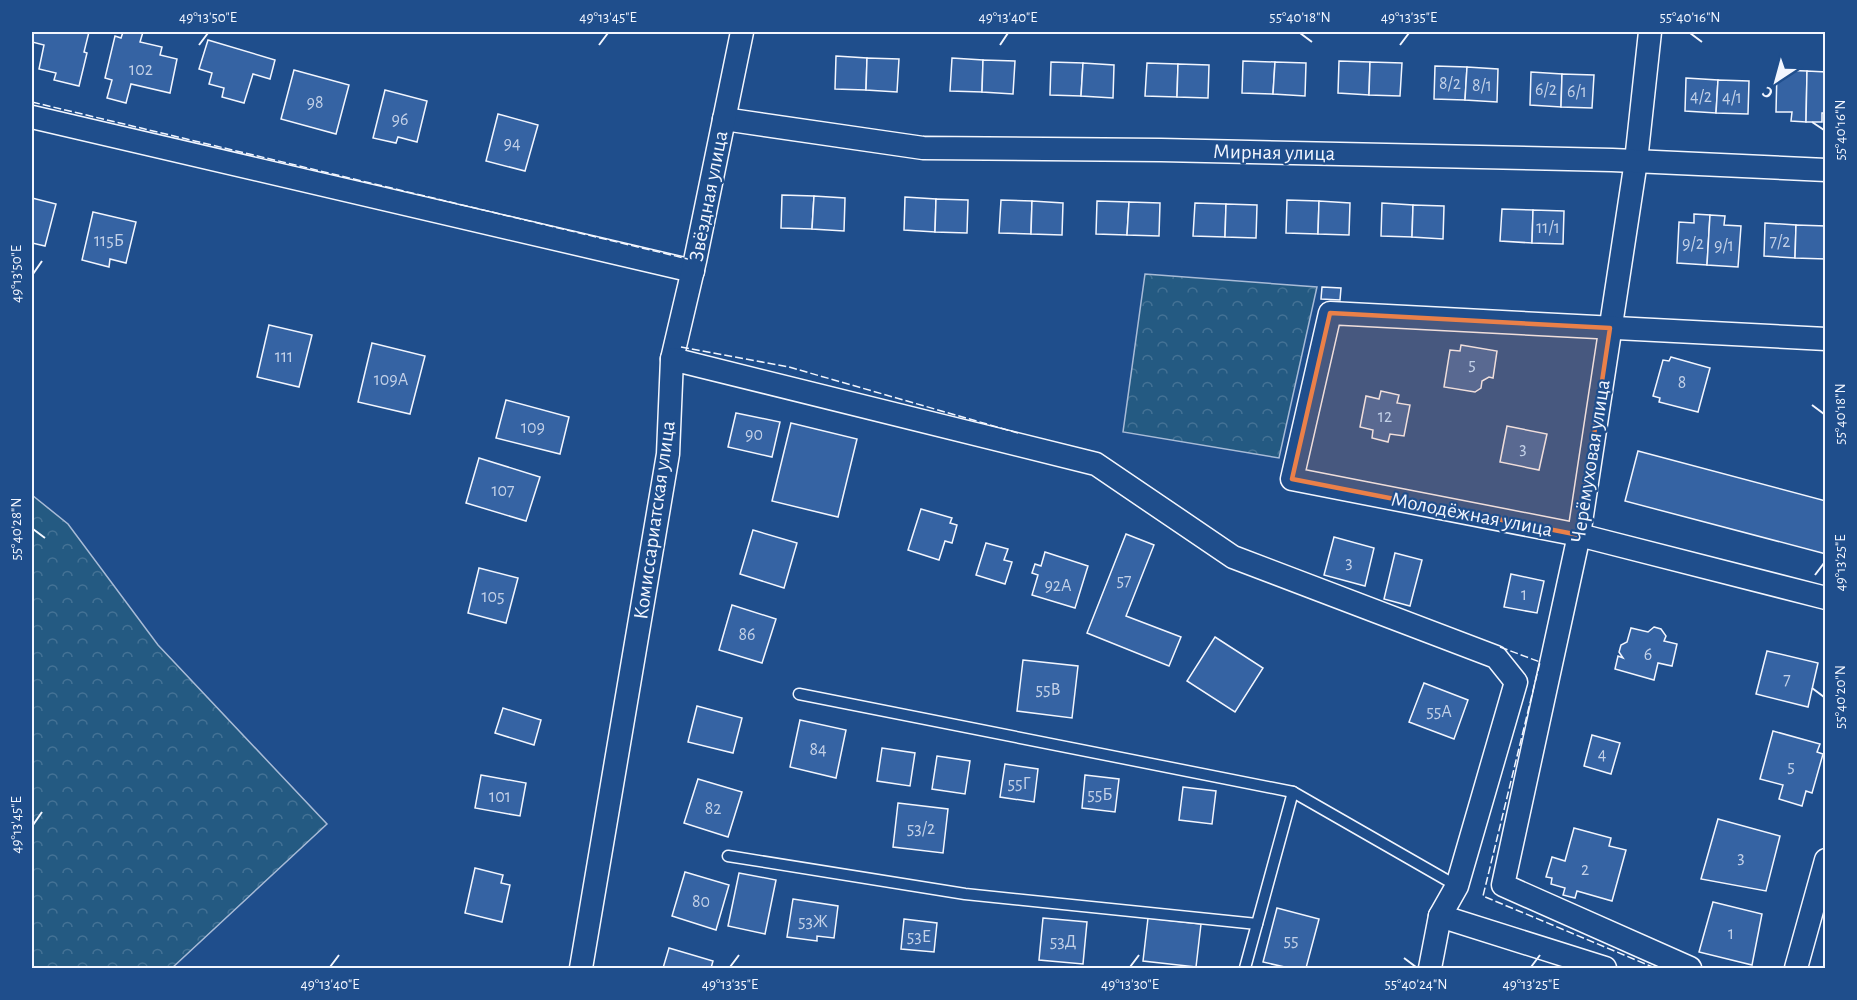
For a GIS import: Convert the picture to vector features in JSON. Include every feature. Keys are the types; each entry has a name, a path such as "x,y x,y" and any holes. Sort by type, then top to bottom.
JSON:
{"street":[{"name":"Звёздная улица","path":"672,359 693,272 742,32"},
{"name":"Черёмуховая улица","path":"1650,32 1635,161 1580,535 1503,885 1690,969"},
{"path":"32,117 693,272"},
{"name":"Мирная улица","path":"724,119 923,148 1161,150 1635,161 1826,170"},
{"name":"Молодёжная улица","path":"1610,328 1330,313 1292,479 1580,535 1826,598"},
{"path":"1610,328 1826,339"},
{"path":"672,359 1096,464 1233,557 1496,657 1516,682 1457,886 1440,916 1430,969"},
{"name":"Комиссариатская улица","path":"581,969 668,454 672,359"},
{"path":"1796,969 1826,860"},
{"path":"1440,916 1605,969"}],"lane":[{"path":"799,693 1293,792 1457,886"},
{"path":"1245,969 1293,792"},
{"path":"728,856 965,894 1257,924"}],"highlighted area":[{"path":"1330,313 1610,328 1579,535 1292,479"}],"green space":[{"path":"1145,274 1317,287 1279,458 1123,432"},
{"path":"32,495 68,524 158,645 327,824 172,968 32,968"}],"building":[{"path":"32,32 89,32 84,52 87,53 79,86 54,80 56,73 39,69 44,45 32,42"},
{"path":"123,32 143,32 140,42 162,47 160,55 177,59 170,93 131,84 126,103 107,98 112,80 105,78 115,36 121,38"},
{"path":"208,40 275,60 270,79 253,74 244,103 222,97 224,88 209,84 212,73 199,69"},
{"path":"836,56 867,58 866,90 835,89"},
{"path":"867,58 899,59 897,92 866,90"},
{"path":"952,58 983,60 982,92 950,91"},
{"path":"983,60 1015,61 1013,94 982,92"},
{"path":"1243,61 1275,62 1273,94 1242,93"},
{"path":"1339,61 1370,62 1369,95 1338,93"},
{"path":"1051,62 1083,63 1081,96 1050,95"},
{"path":"1275,62 1306,63 1305,96 1273,94"},
{"path":"1370,62 1402,63 1400,96 1369,95"},
{"path":"1083,63 1114,65 1113,98 1081,96"},
{"path":"1147,63 1178,64 1177,97 1145,96"},
{"path":"1178,64 1209,65 1208,98 1177,97"},
{"path":"1435,66 1467,67 1465,100 1434,99"},
{"path":"1467,67 1498,69 1497,102 1465,100"},
{"path":"294,70 349,85 336,134 281,119"},
{"path":"1777,70 1807,71 1806,122 1791,121 1792,112 1776,112"},
{"path":"1807,71 1826,72 1826,113 1822,113 1822,122 1806,122"},
{"path":"1531,72 1562,74 1561,107 1530,105"},
{"path":"1562,74 1594,75 1592,108 1561,107"},
{"path":"1686,78 1718,80 1716,113 1685,111"},
{"path":"1718,80 1749,81 1748,114 1716,113"},
{"path":"385,90 427,101 417,142 398,137 396,143 373,138"},
{"path":"498,114 538,125 525,171 486,161"},
{"path":"782,195 814,196 812,229 781,228"},
{"path":"814,196 845,198 844,231 812,229"},
{"path":"905,197 936,199 935,232 904,230"},
{"path":"32,198 56,204 45,246 32,243"},
{"path":"936,199 968,200 967,233 935,232"},
{"path":"1001,200 1032,201 1031,234 999,233"},
{"path":"1287,200 1319,201 1318,234 1286,233"},
{"path":"1032,201 1063,203 1062,235 1031,234"},
{"path":"1097,201 1129,202 1127,235 1096,234"},
{"path":"1319,201 1350,203 1349,235 1318,234"},
{"path":"1129,202 1160,203 1159,236 1127,235"},
{"path":"1195,203 1226,204 1225,237 1193,236"},
{"path":"1382,203 1413,205 1412,237 1381,236"},
{"path":"1226,204 1257,205 1256,238 1225,237"},
{"path":"1413,205 1444,206 1443,239 1412,237"},
{"path":"1502,209 1533,210 1532,243 1500,241"},
{"path":"1533,210 1564,211 1563,244 1532,243"},
{"path":"93,212 136,222 126,263 110,259 109,267 82,260"},
{"path":"1694,214 1710,215 1707,265 1677,263 1679,222 1694,223"},
{"path":"1710,215 1725,216 1724,225 1741,226 1738,267 1707,265"},
{"path":"1765,223 1796,225 1795,258 1764,256"},
{"path":"1796,225 1826,226 1826,259 1795,258"},
{"path":"1322,287 1341,288 1340,300 1321,299"},
{"path":"269,325 312,335 299,387 257,377"},
{"path":"372,343 425,356 410,414 358,402"},
{"path":"1461,345 1497,351 1493,378 1489,377 1482,381 1481,388 1475,392 1444,387 1450,350 1460,351"},
{"path":"1671,357 1710,368 1698,412 1659,402 1660,398 1653,396 1663,360 1669,361"},
{"path":"1381,391 1399,395 1397,403 1410,405 1404,436 1390,434 1388,442 1372,438 1373,430 1360,427 1366,396 1379,399"},
{"path":"506,400 569,417 560,454 496,438"},
{"path":"736,413 780,422 772,457 728,447"},
{"path":"791,423 857,439 838,517 772,501"},
{"path":"1507,426 1547,434 1539,470 1500,462"},
{"path":"1638,451 1826,501 1826,554 1625,501"},
{"path":"479,458 540,477 526,521 466,503"},
{"path":"921,509 952,518 950,523 957,525 952,543 945,541 939,560 908,550"},
{"path":"753,530 797,543 784,588 740,574"},
{"path":"1126,534 1154,545 1126,616 1181,637 1169,666 1087,633"},
{"path":"1334,537 1374,548 1365,586 1324,575"},
{"path":"986,543 1008,549 1004,560 1012,562 1005,584 976,575"},
{"path":"1045,552 1088,566 1075,608 1032,595 1038,575 1032,573 1035,564 1041,566"},
{"path":"1395,553 1422,560 1410,606 1384,599"},
{"path":"479,568 518,578 506,623 468,613"},
{"path":"1511,574 1544,581 1537,613 1504,607"},
{"path":"732,605 776,619 762,663 719,650"},
{"path":"1654,627 1661,629 1666,636 1664,641 1677,644 1672,666 1658,663 1654,680 1615,669 1618,656 1623,658 1619,652 1621,645 1627,642 1631,628 1648,632"},
{"path":"1215,637 1263,668 1235,712 1187,681"},
{"path":"1767,651 1818,663 1808,707 1756,694"},
{"path":"1023,660 1078,666 1072,718 1017,711"},
{"path":"1424,683 1468,700 1454,739 1409,722"},
{"path":"697,706 742,718 733,753 688,742"},
{"path":"503,708 541,720 534,745 495,733"},
{"path":"800,720 846,730 836,778 790,767"},
{"path":"1773,731 1820,744 1817,752 1823,754 1812,793 1806,791 1802,806 1779,799 1783,785 1760,779"},
{"path":"1592,735 1620,743 1611,774 1584,766"},
{"path":"882,748 915,753 910,786 877,781"},
{"path":"937,756 970,761 965,794 932,789"},
{"path":"1005,764 1038,769 1034,802 1000,797"},
{"path":"481,775 526,783 520,816 475,808"},
{"path":"1085,775 1119,779 1115,812 1082,808"},
{"path":"698,779 742,792 728,837 684,823"},
{"path":"1183,787 1216,791 1212,824 1179,820"},
{"path":"898,803 948,809 943,853 893,847"},
{"path":"1718,819 1780,836 1766,891 1701,879"},
{"path":"1574,828 1611,838 1609,846 1626,850 1612,901 1577,891 1575,898 1563,895 1565,888 1551,884 1552,878 1546,877 1552,857 1565,861"},
{"path":"475,868 503,875 501,883 510,885 502,922 465,913"},
{"path":"685,872 729,885 716,930 672,916"},
{"path":"739,873 776,880 765,934 728,926"},
{"path":"793,899 838,906 834,938 817,936 817,941 787,937"},
{"path":"1713,902 1762,914 1752,965 1699,952"},
{"path":"1277,908 1319,919 1306,968 1289,968 1263,962"},
{"path":"1043,918 1087,922 1083,964 1039,960"},
{"path":"1148,918 1201,924 1196,967 1143,961"},
{"path":"904,919 937,923 934,952 901,949"},
{"path":"669,948 713,961 711,968 663,968"}],"fence":[{"path":"32,102 688,259"},
{"path":"681,347 789,367 1018,433"},
{"path":"1500,647 1540,662 1483,896 1655,968"}]}
